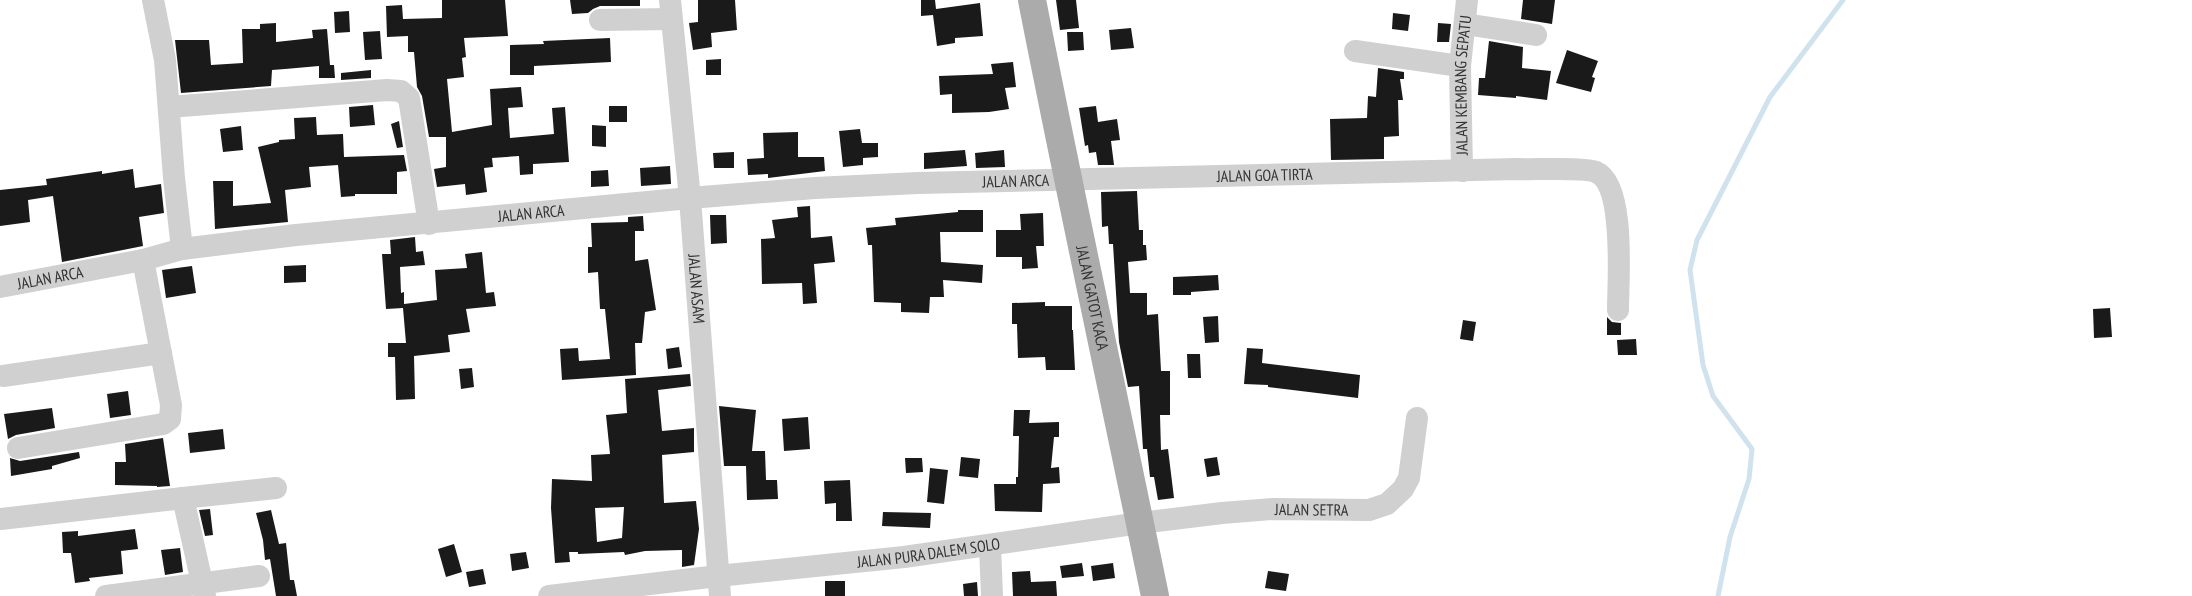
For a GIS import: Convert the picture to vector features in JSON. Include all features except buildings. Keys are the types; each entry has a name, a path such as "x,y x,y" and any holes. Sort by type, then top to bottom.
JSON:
{"main road":[{"name":"JALAN GATOT KACA","path":"1032,0 1155,596"}],"street":[{"path":"153,0 165,60 182,249"},
{"name":"JALAN KEMBANG SEPATU","path":"1462,171 1460,66 1467,0"},
{"path":"600,20 671,9"},
{"name":"JALAN ASAM","path":"671,9 690,198 719,586"},
{"path":"1465,24 1536,35"},
{"path":"1355,51 1460,66"},
{"path":"169,107 387,90 401,91 409,98 429,224"},
{"name":"JALAN GOA TIRTA","path":"1068,181 1587,170 1600,174 1614,195 1617,213 1618,310"},
{"name":"JALAN ARCA","path":"0,287 143,260 182,249 296,235 815,188 918,183 1068,181"},
{"path":"18,448 166,423 170,420 171,405 143,260"},
{"path":"3,376 161,353"},
{"name":"JALAN SETRA","path":"1140,523 1273,509 1369,510 1380,508 1403,489 1409,478 1417,418"},
{"path":"1,519 276,488"},
{"path":"183,498 203,589"},
{"name":"JALAN PURA DALEM SOLO","path":"549,596 719,586 1140,523"},
{"path":"990,546 992,596"},
{"path":"106,596 203,589 259,576"}],"waterway":[{"path":"1718,596 1730,537 1749,479 1752,449 1713,396 1703,365 1690,270 1697,240 1770,97 1843,0"}]}
